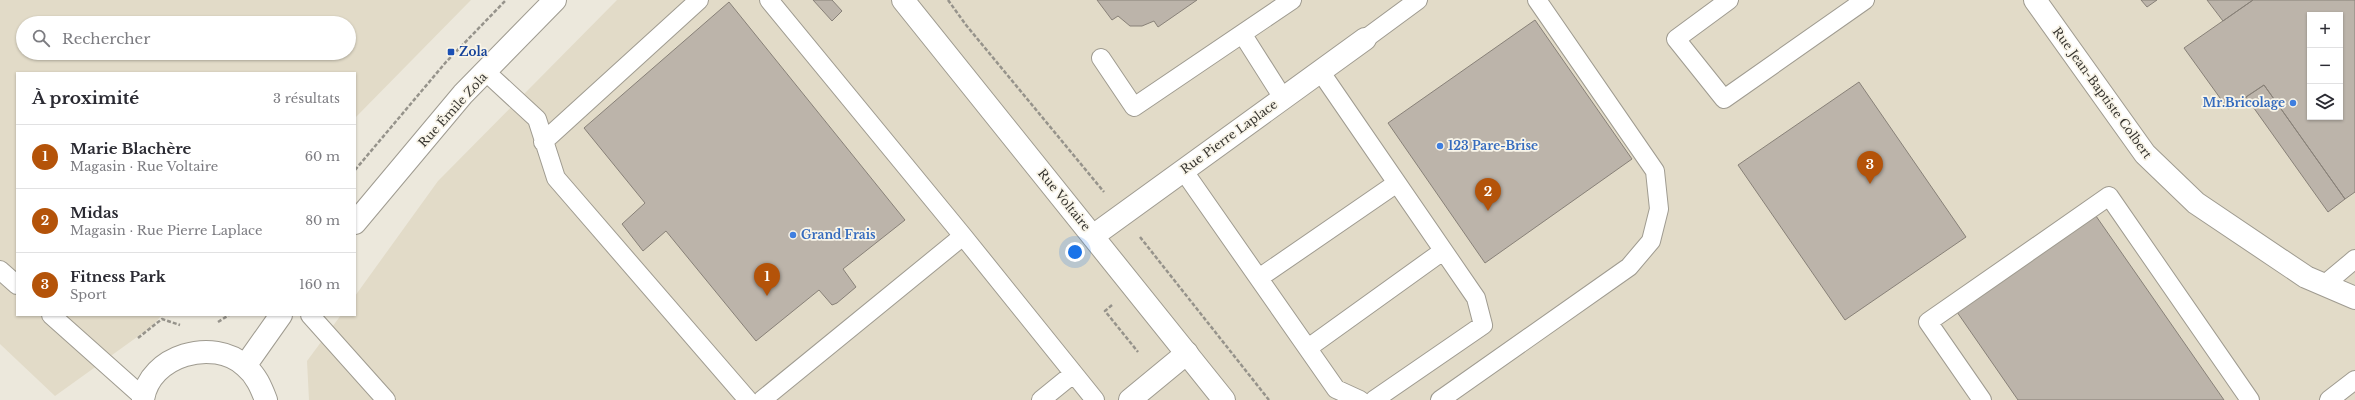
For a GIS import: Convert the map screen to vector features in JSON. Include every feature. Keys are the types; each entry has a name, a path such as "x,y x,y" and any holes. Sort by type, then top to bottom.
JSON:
{"street":[{"name":"Rue Émile Zola","path":"356,222 463,94 555,0"},
{"name":"Rue Voltaire","path":"903,0 1224,400"},
{"name":"Rue Jean-Baptiste Colbert","path":"2035,0 2145,154 2196,203 2306,277 2355,298"},
{"name":"Rue Pierre Laplace","path":"1093,236 1365,38"},
{"path":"245,366 280,316"},
{"path":"143,399 153,378 164,366 188,354 210,352 226,355 245,366 261,386 266,400"},
{"path":"1130,400 1187,353"}],"lane":[{"path":"543,142 699,0"},
{"path":"769,0 963,236 1094,400"},
{"path":"1101,58 1134,107 1243,35 1292,0"},
{"path":"1365,38 1418,0"},
{"path":"1440,400 1629,267 1651,241 1659,209 1655,171 1536,0"},
{"path":"1729,0 1676,38 1724,99 1865,0"},
{"path":"1243,35 1283,98"},
{"path":"486,72 537,119 543,142 556,178 748,400"},
{"path":"1320,72 1476,298 1483,325 1374,400"},
{"path":"1183,170 1336,389 1360,400"},
{"path":"1259,278 1397,184"},
{"path":"1982,400 1928,322 2109,196 2250,400"},
{"path":"762,400 963,236"},
{"path":"1308,348 1443,251"},
{"path":"2324,285 2355,259"},
{"path":"0,270 16,284"},
{"path":"52,316 143,399"},
{"path":"311,316 386,400"},
{"path":"1041,400 1073,374"},
{"path":"2329,400 2355,380"}],"path":[{"path":"356,169 446,62 506,0"},
{"path":"948,0 966,25 1106,196"},
{"path":"1136,232 1179,289 1269,400"},
{"path":"1117,301 1105,311 1138,352"}],"shaded area":[{"path":"0,0 471,0 356,117 356,72 16,72 16,316 161,316 151,327 55,396 0,344"},
{"path":"617,0 2355,0 2355,400 309,400 307,361 340,316 356,316 356,295 438,181"}],"building":[{"path":"813,0 832,0 842,11 832,21"},
{"path":"1097,0 1197,0 1158,27 1154,21 1142,26 1130,26 1118,16 1112,20"},
{"path":"2141,0 2157,0 2147,7"},
{"path":"2207,0 2253,0 2223,21"},
{"name":"Mr.Bricolage","path":"2253,0 2355,0 2355,192 2345,199 2264,85 2228,109 2184,48"},
{"path":"729,2 905,220 843,269 856,287 837,303 832,305 819,290 756,341 666,231 643,251 622,224 645,203 584,128"},
{"path":"1535,20 1632,159 1485,263 1388,123"},
{"path":"1859,82 1966,237 1845,320 1738,165"},
{"path":"2264,85 2345,199 2328,212 2246,97"},
{"path":"2096,216 2224,400 2018,400 1957,312"}],"place":[{"name":"Zola","path":"451,52"},
{"name":"Mr.Bricolage","path":"2293,103"},
{"name":"123 Pare-Brise","path":"1440,146"},
{"name":"Fitness Park","path":"1870,184"},
{"name":"Midas","path":"1488,211"},
{"name":"Grand Frais","path":"793,235"},
{"name":"Marie Blachère","path":"767,296"}]}
